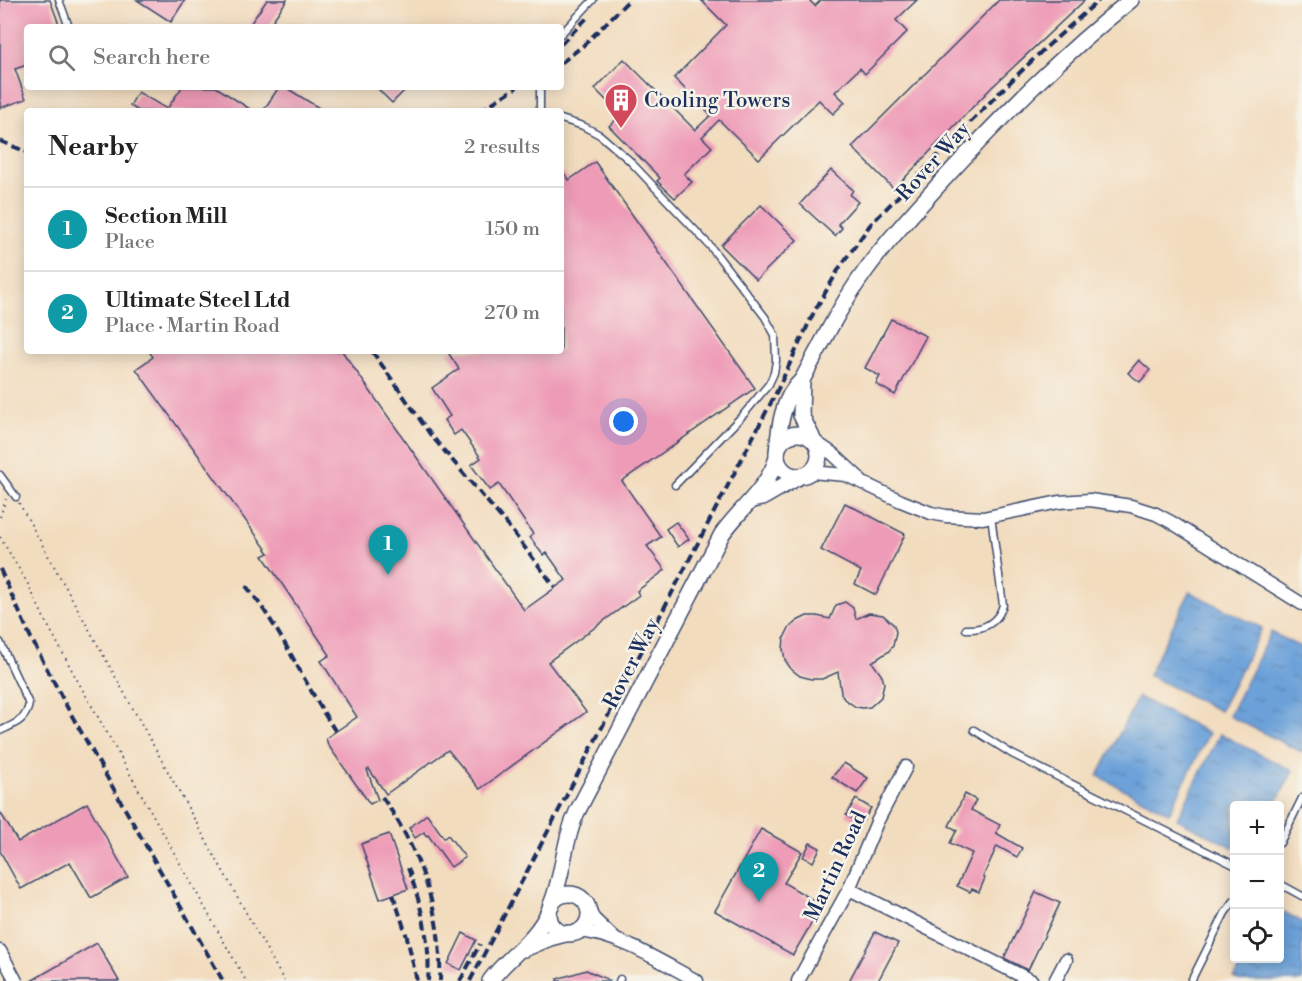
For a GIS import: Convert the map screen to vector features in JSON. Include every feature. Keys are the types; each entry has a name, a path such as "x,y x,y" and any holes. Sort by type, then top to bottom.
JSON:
{"street":[{"name":"Rover Way","path":"490,981 538,930 550,908 558,886 567,837 577,812 708,560 731,521 752,500 772,470 777,455 779,432 785,407 794,387 802,380 854,286 904,223 1036,81 1131,0"},
{"name":"Rover Way","path":"802,380 801,416 814,440"},
{"path":"862,481 833,454 806,434 793,434 782,441 777,455 779,465 787,473 846,475 931,513 962,518 991,516 1077,500 1101,500 1131,506 1156,514 1171,522 1302,604"},
{"path":"806,474 819,462 820,455 814,440"},
{"name":"Rover Way","path":"752,500 762,498 806,474"},
{"name":"Martin Road","path":"798,981 849,889 877,822 906,768"},
{"name":"Rover Way","path":"564,856 571,885 583,903"},
{"path":"849,889 1032,981"},
{"path":"618,941 596,921 573,894 560,896 550,908 551,922 554,927 564,933 594,934 618,941 698,981"},
{"path":"574,932 585,924 583,903"},
{"name":"Rover Way","path":"521,950 574,932"},
{"path":"0,951 16,981"},
{"path":"1055,981 1066,960"}],"lane":[{"path":"59,0 68,24"},
{"path":"564,31 593,0"},
{"path":"540,90 540,108"},
{"path":"564,120 600,135 629,160 710,246 765,317 775,335 776,361 769,384 744,414 675,485"},
{"path":"0,475 16,497"},
{"path":"966,629 986,627 1000,614 1003,606 991,516"},
{"path":"0,642 29,704 27,713 21,721 0,731"},
{"path":"974,730 1012,754 1230,863"},
{"path":"1284,835 1302,798"},
{"path":"1284,886 1302,896"},
{"path":"1191,981 1230,906"}],"path":[{"path":"0,517 4,501 16,497 284,981"},
{"path":"0,537 246,981"}],"water":[{"path":"1190,592 1262,628 1220,711 1148,675"},
{"path":"1271,632 1302,648 1302,752 1229,716"},
{"path":"1138,697 1209,733 1169,813 1098,776"},
{"path":"1220,734 1293,771 1277,801 1230,801 1230,846 1177,819"},
{"path":"1284,912 1302,922 1302,981 1240,981 1234,978 1242,963 1284,963"}],"building":[{"path":"0,0 50,0 59,24 24,24 24,66 15,69 26,99 0,108"},
{"path":"137,0 185,0 171,22"},
{"path":"267,0 287,0 270,24 250,24"},
{"path":"701,0 809,0 815,6 821,0 917,0 896,20 907,32 865,74 860,68 835,92 845,102 833,114 819,100 759,159 719,120 702,137 712,147 684,174 692,182 675,198 657,181 660,178 609,126 621,115 595,89 624,59 695,130 711,115 674,78 726,25"},
{"path":"999,0 1085,0 991,88 894,189 852,147"},
{"path":"180,90 221,90 248,108 168,108"},
{"path":"277,90 290,90 319,108 265,108"},
{"path":"379,90 405,90 392,103"},
{"path":"138,92 165,108 130,106"},
{"path":"595,162 755,388 622,481 661,537 647,546 665,570 637,591 639,595 548,662 586,712 480,789 448,750 386,794 369,769 367,770 378,800 370,804 328,745 326,738 357,717 321,661 330,655 263,556 269,553 136,369 153,357 151,354 344,354 524,610 566,580 547,553 543,555 530,537 533,534 499,484 490,490 471,465 481,458 461,430 454,435 444,420 450,416 432,388 459,369 449,354 564,354 564,174 569,180"},
{"path":"831,170 853,190 850,195 858,202 838,224 842,228 835,236 800,204"},
{"path":"761,205 797,240 756,280 721,245"},
{"path":"891,319 926,336 895,395 876,384 880,376 865,368"},
{"path":"1139,360 1150,370 1140,382 1128,373"},
{"path":"845,503 905,534 876,595 855,584 861,571 821,550"},
{"path":"676,522 689,539 678,547 666,529"},
{"path":"845,602 853,608 856,619 869,613 883,615 894,625 896,632 893,646 872,662 884,683 881,697 870,707 856,707 844,699 838,672 822,679 811,679 800,676 785,660 784,638 789,628 807,616 830,619 836,605"},
{"path":"844,763 868,778 857,793 832,777"},
{"path":"965,794 976,800 971,810 1000,825 996,833 1022,848 1017,857 997,846 979,892 972,889 970,892 957,886 972,853 950,843 957,830 949,826"},
{"path":"856,799 871,808 861,824 846,815"},
{"path":"87,803 128,877 91,898 70,862 21,889 0,851 0,812 18,842"},
{"path":"427,814 444,838 448,835 465,857 451,867 428,835 426,836 424,832 415,838 409,828"},
{"path":"761,829 802,852 784,883 822,905 793,955 715,911"},
{"path":"389,834 408,889 380,899 361,844"},
{"path":"810,843 820,848 813,862 803,857"},
{"path":"1036,892 1060,903 1028,970 1004,958"},
{"path":"875,932 898,943 878,981 849,981"},
{"path":"463,933 476,940 461,970 448,964"},
{"path":"97,943 119,981 31,981"},
{"path":"586,970 611,981 557,981 557,979"}],"railway":[{"path":"564,61 584,45 629,0"},
{"path":"470,981 776,393 814,312 840,267 870,225 1003,89 1099,0"},
{"path":"564,41 588,17"},
{"path":"485,108 512,90"},
{"path":"0,141 24,151"},
{"path":"374,354 430,434 509,527 555,587"},
{"path":"0,569 31,638 67,707 223,981"},
{"path":"246,586 271,621 336,732"},
{"path":"382,797 408,839 426,884 438,932 440,981"},
{"path":"408,868 424,923 429,966 428,981"},
{"path":"393,894 407,937 417,981"},
{"path":"460,981 480,944"}],"place":[{"name":"Cooling Towers","path":"621,129"},
{"name":"Section Mill","path":"388,575"},
{"name":"Ultimate Steel Ltd","path":"759,902"}]}
